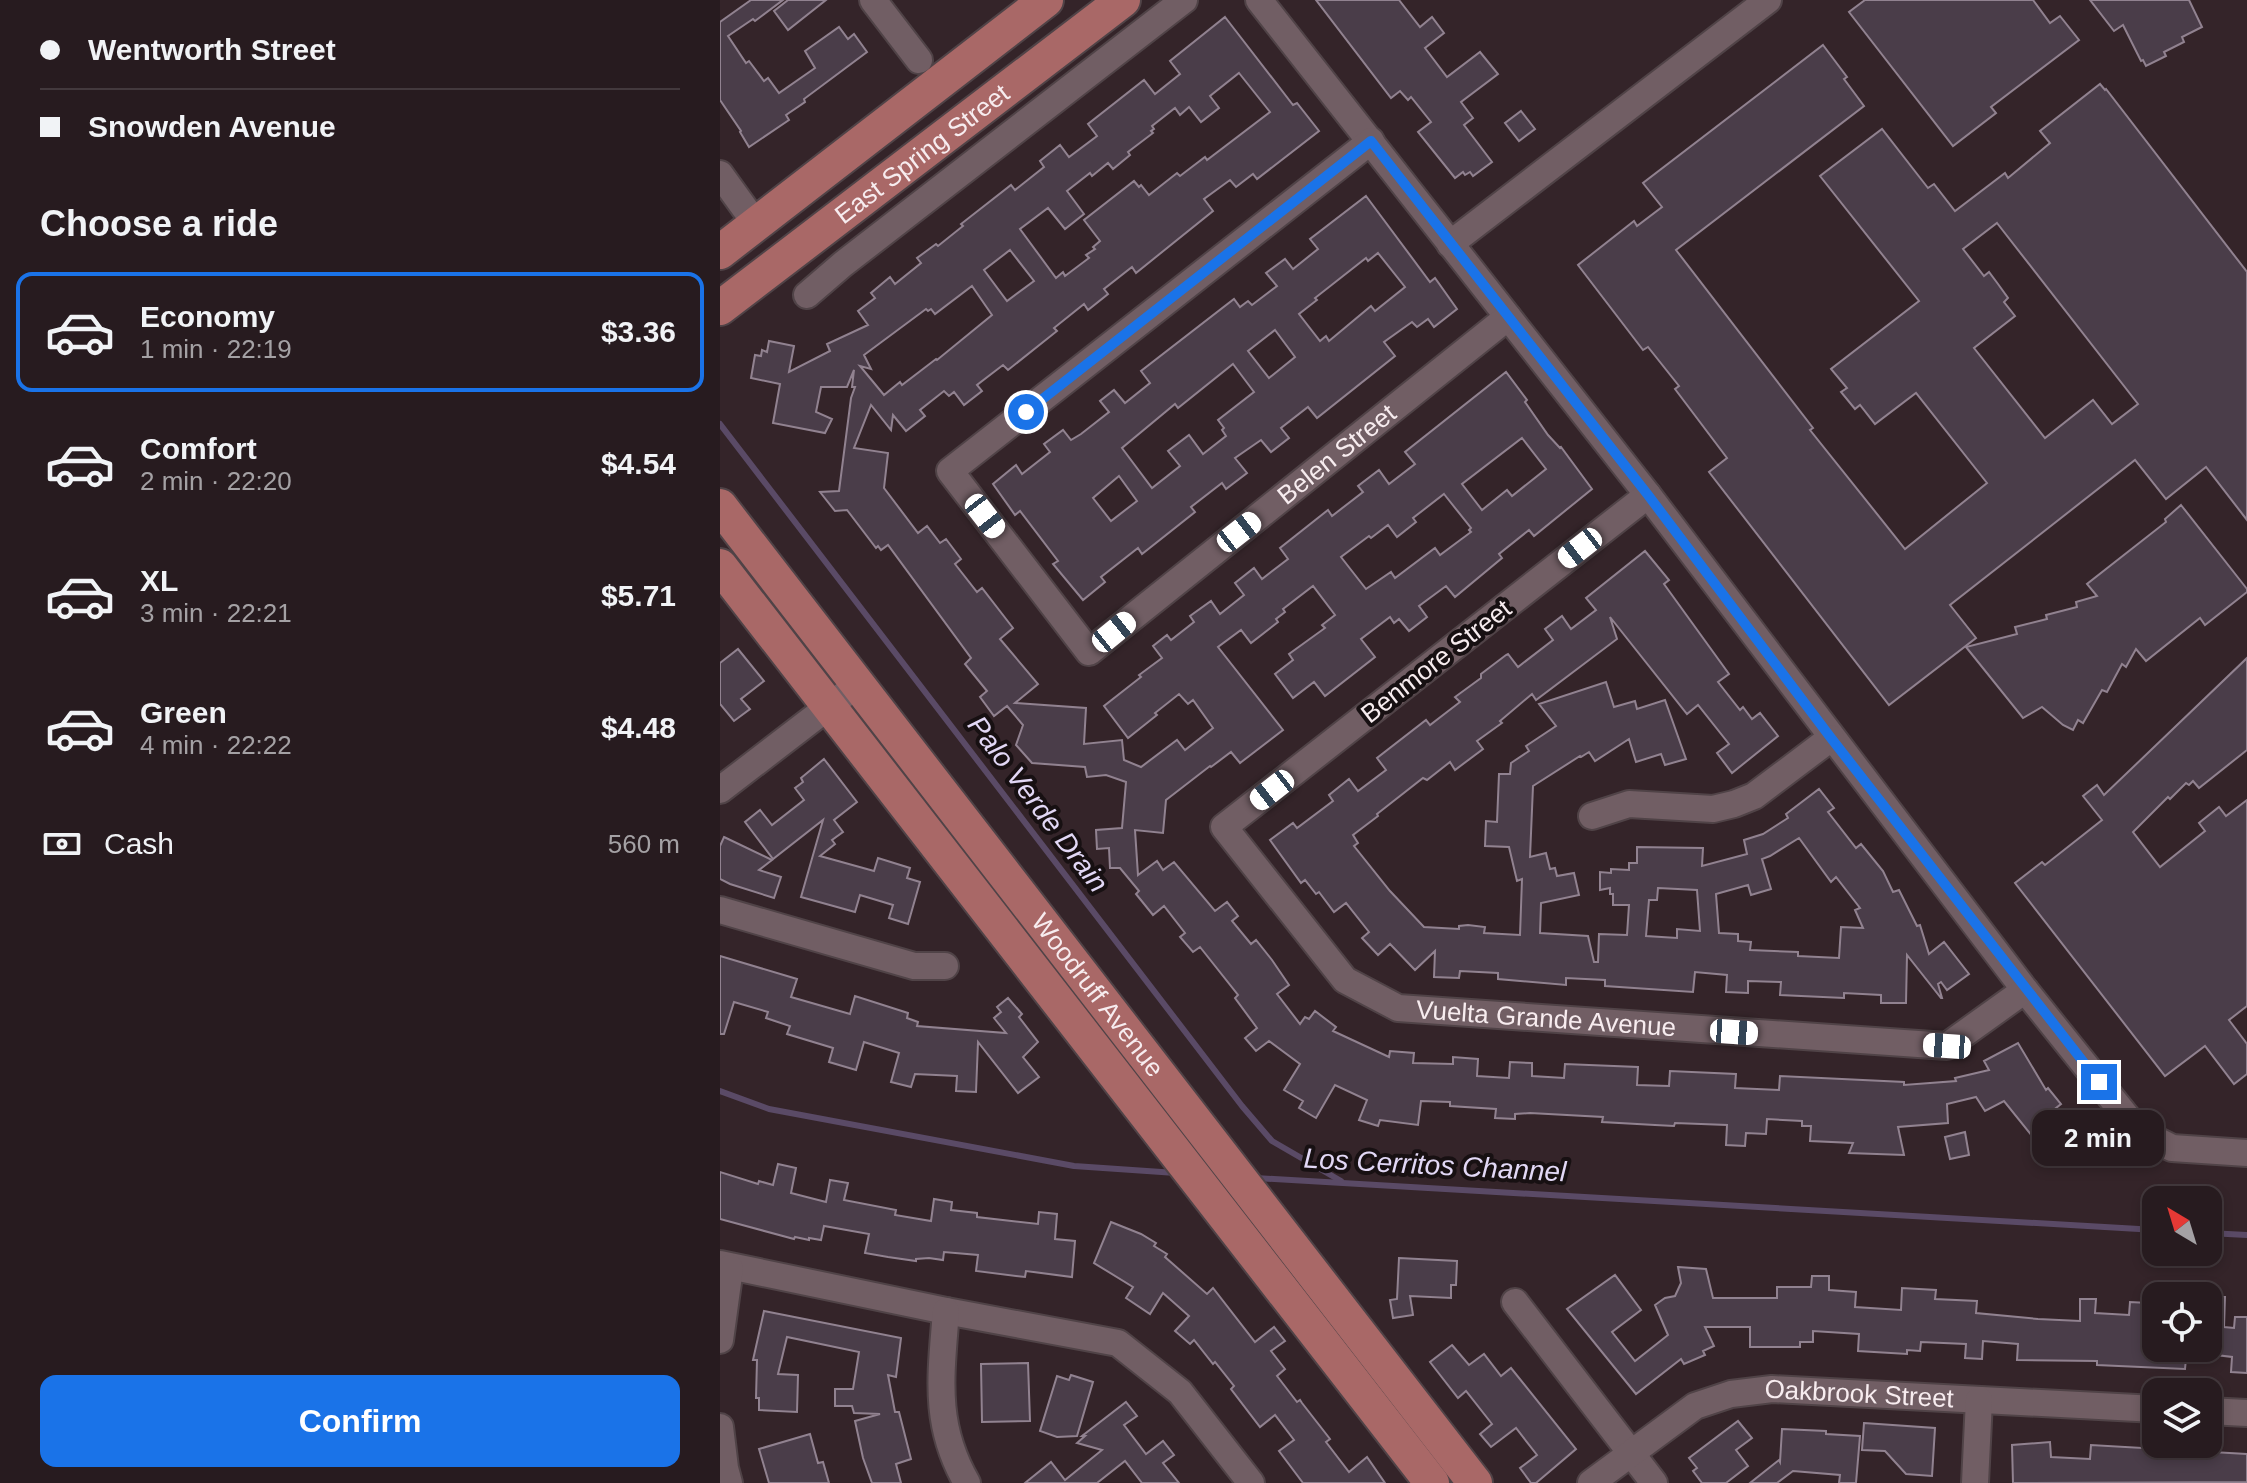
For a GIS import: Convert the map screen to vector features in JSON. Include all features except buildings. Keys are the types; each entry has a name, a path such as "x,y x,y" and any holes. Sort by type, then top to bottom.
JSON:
{"main road":[{"name":"East Spring Street","path":"720,252 1046,0"},
{"name":"East Spring Street","path":"720,308 1123,0"},
{"name":"Woodruff Avenue","path":"720,506 1475,1483"},
{"name":"Woodruff Avenue","path":"720,566 1432,1483"}],"street":[{"path":"873,0 919,60"},
{"name":"East Spring Street","path":"807,295 1184,0"},
{"path":"1259,0 1648,495 2025,990 2138,1131 2172,1148 2247,1153"},
{"path":"1450,244 1768,0"},
{"name":"Belen Street","path":"1371,141 950,471 1089,652 1508,317"},
{"path":"720,174 756,224"},
{"name":"Benmore Street","path":"1224,827 1648,495"},
{"path":"720,790 858,684"},
{"path":"1592,816 1629,804 1713,809 1734,804 1754,796 1831,738"},
{"name":"Vuelta Grande Avenue","path":"1224,827 1345,980 1398,1008 1947,1046 2025,990"},
{"path":"720,910 914,966 945,966"},
{"path":"720,1340 725,1266 1118,1343 1180,1392 1251,1483"},
{"path":"1515,1302 1654,1483"},
{"path":"946,1311 940,1390 945,1433 967,1483"},
{"name":"Oakbrook Street","path":"1591,1483 1695,1406 1731,1394 1772,1389 2142,1408"},
{"path":"1975,1483 1979,1400"},
{"path":"2222,1412 2247,1413"},
{"path":"720,1427 729,1483"}],"waterway":[{"name":"Palo Verde Drain","path":"720,424 1242,1106 1272,1141 1341,1181"},
{"name":"Los Cerritos Channel","path":"720,1091 769,1109 1074,1166 1176,1173"},
{"name":"Los Cerritos Channel","path":"1255,1178 2142,1229"},
{"name":"Los Cerritos Channel","path":"2222,1234 2247,1235"}],"route":[{"path":"1026,412 1371,141 1648,495 1831,738 2099,1082"}]}
